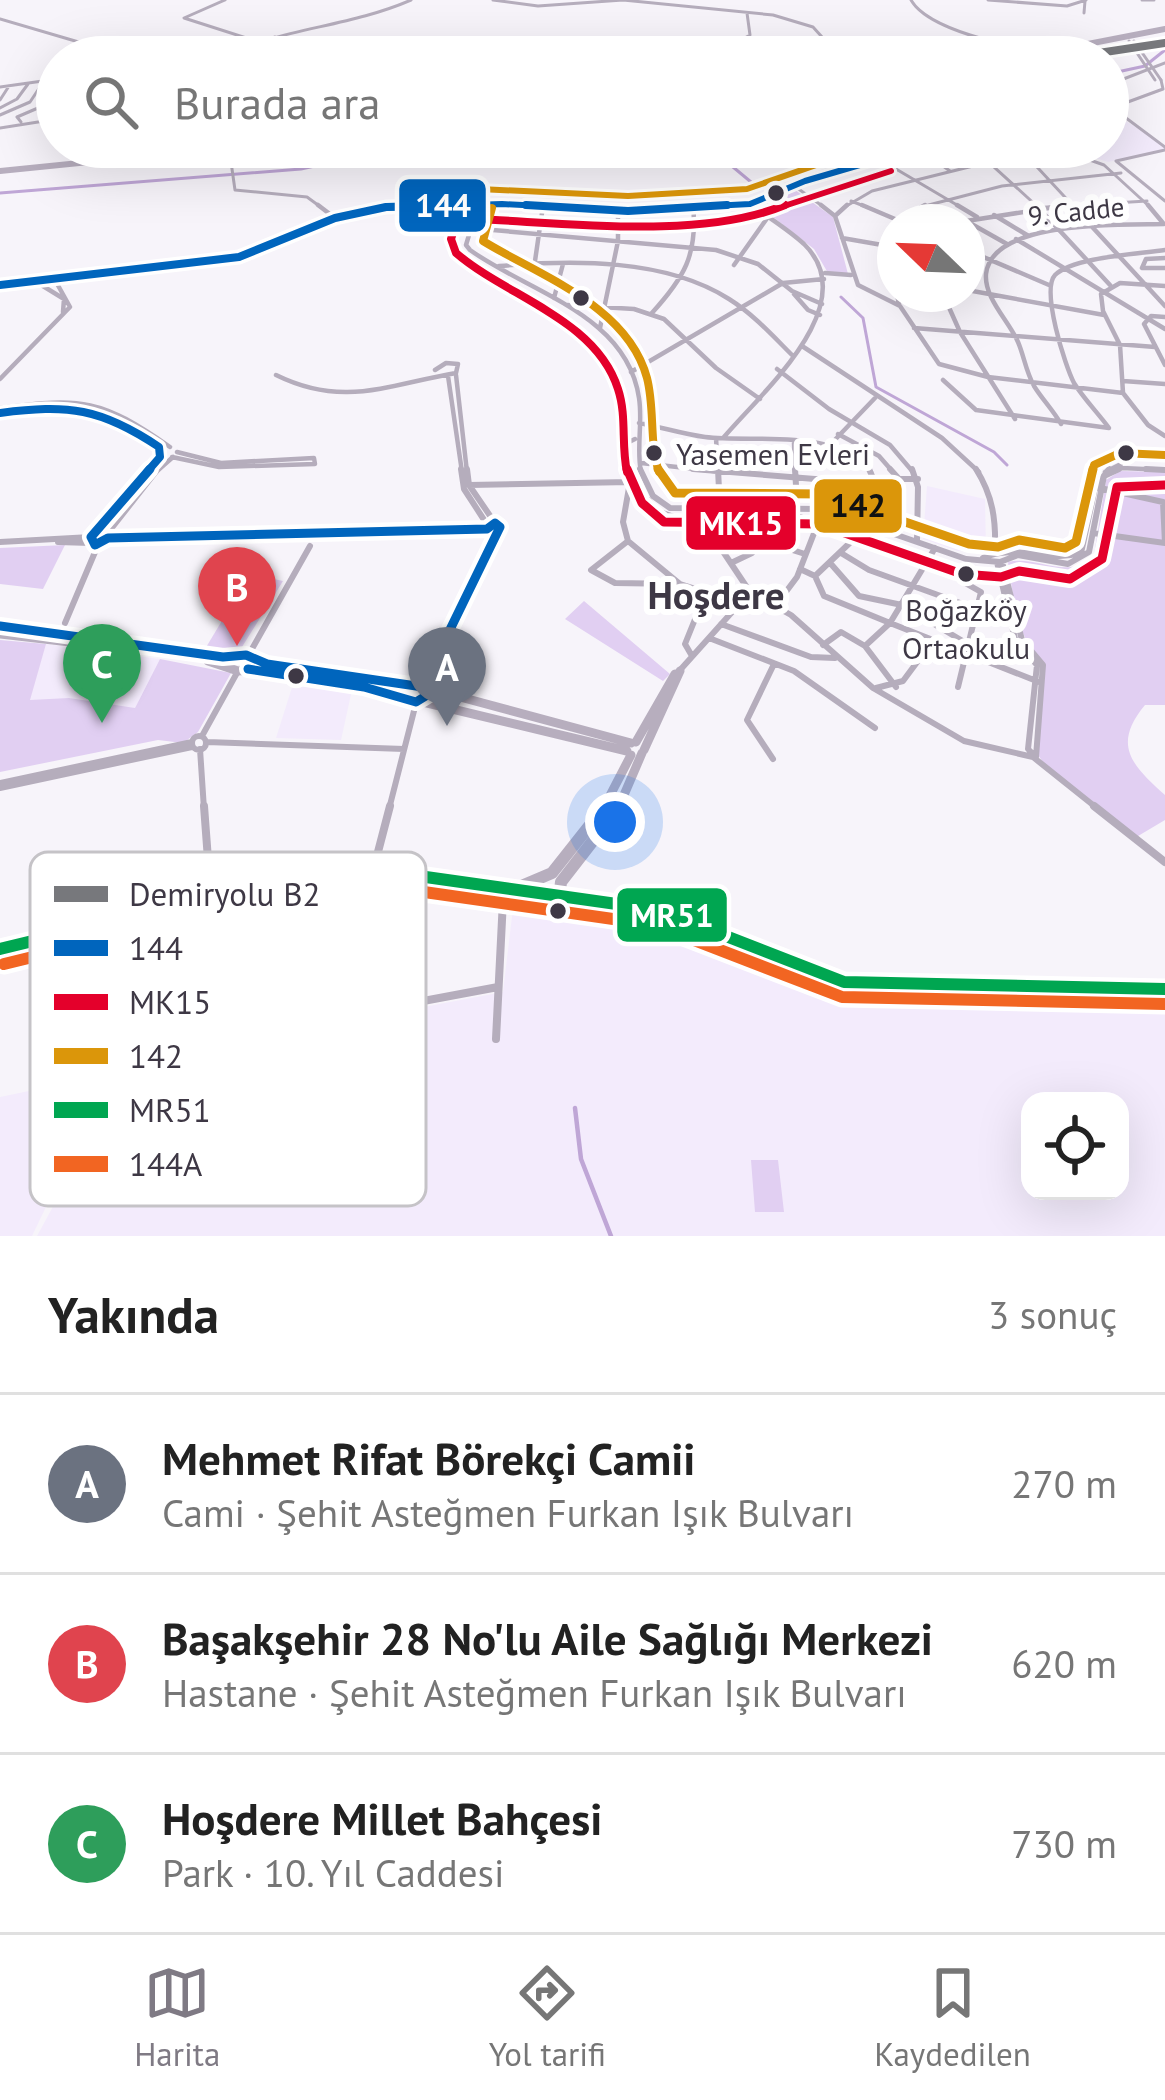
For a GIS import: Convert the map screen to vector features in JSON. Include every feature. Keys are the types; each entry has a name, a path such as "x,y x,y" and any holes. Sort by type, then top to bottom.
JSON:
{"main road":[{"path":"1129,37 1165,30"},
{"path":"0,170 36,167"},
{"path":"0,170 38,168"},
{"path":"0,630 61,633 419,695 635,749"},
{"path":"502,898 544,879 609,804 680,671"},
{"path":"577,900 562,893 561,882 620,806 635,749"},
{"path":"426,885 670,923 813,982 884,990 1165,999"},
{"path":"502,898 577,900 665,912 810,973 884,990 1165,989"},
{"path":"0,953 30,946"}],"street":[{"path":"225,0 184,18 245,36"},
{"path":"494,0 538,7 618,0 782,16 825,36"},
{"path":"910,0 918,11 980,36"},
{"path":"988,0 1056,5 1085,0 1084,13"},
{"path":"1056,5 1071,0"},
{"path":"1142,0 1154,0"},
{"path":"285,36 388,13 412,1"},
{"path":"747,13 748,36"},
{"path":"0,21 50,36"},
{"path":"1129,38 1165,84 1160,91 1129,101"},
{"path":"1129,77 1165,63"},
{"path":"0,87 36,82"},
{"path":"0,111 28,84"},
{"path":"0,100 10,86"},
{"path":"0,111 30,102 36,93"},
{"path":"21,122 17,117 36,109"},
{"path":"1129,120 1165,147"},
{"path":"0,128 36,121"},
{"path":"1129,157 1165,147"},
{"path":"231,168 235,189 306,199 333,218"},
{"path":"0,287 239,256 333,218 386,207 478,204 618,210 750,204 849,168"},
{"path":"946,168 950,171"},
{"path":"836,216 850,201 960,168"},
{"path":"997,168 1111,285"},
{"path":"1038,168 1165,305"},
{"path":"1114,168 1164,225"},
{"path":"1125,168 1165,201"},
{"path":"896,169 956,204"},
{"path":"935,204 1015,185 1121,173"},
{"path":"793,185 836,216 851,275 863,290 877,296"},
{"path":"850,201 877,213"},
{"path":"985,215 1038,207 1147,202"},
{"path":"478,204 466,245 600,328 631,372 641,402 634,439 647,488 662,505 679,512 822,509 980,560 1018,555 1074,563 1089,552 1103,477 1116,469 1165,468"},
{"path":"720,510 720,438 760,399 777,369 802,346 822,304 824,276 806,246 750,204"},
{"path":"651,314 683,279 698,248 692,205"},
{"path":"535,262 543,206"},
{"path":"600,328 618,241 618,210"},
{"path":"992,214 1027,235"},
{"path":"734,265 768,217"},
{"name":"9. Cadde","path":"1061,424 1032,382 1016,337 993,295 986,274 990,259 1006,244 1027,235 1164,225"},
{"path":"470,228 698,248 740,257 783,283 808,310 820,315"},
{"path":"985,233 1006,244"},
{"path":"842,238 877,244"},
{"path":"1016,239 1165,329"},
{"path":"943,380 968,407 1015,419 1108,428 1076,387 1050,305 1049,285 1064,268 1087,261 1120,254 1165,254"},
{"path":"1165,254 1142,263 1142,268 1165,268"},
{"path":"985,257 1049,285"},
{"path":"498,267 535,262 683,279 742,307 792,355"},
{"path":"554,298 563,264"},
{"path":"1156,268 1159,278"},
{"path":"631,372 783,283 851,275"},
{"path":"0,287 58,278"},
{"path":"0,376 70,307 58,278"},
{"path":"0,376 65,308 64,299 38,283"},
{"path":"1103,290 1111,285 1165,286"},
{"path":"1103,290 1104,315 1120,345 1123,393 1148,425 1165,436"},
{"path":"792,291 822,304"},
{"path":"985,293 1104,315"},
{"path":"566,305 651,314 760,399"},
{"path":"904,312 939,364 988,376 1123,393"},
{"path":"951,312 1015,419"},
{"path":"1149,318 1165,317"},
{"path":"1149,318 1144,326 1165,365"},
{"path":"913,328 1155,347"},
{"path":"802,346 824,356 876,398 968,456 990,492 1013,621 1024,645 1043,665 1028,749 1165,862"},
{"path":"456,373 443,371 369,392 313,388 276,375 311,390 370,395 443,371 458,364 469,485 491,528"},
{"path":"777,369 905,458 918,478 917,541"},
{"path":"443,371 463,483 476,511 491,528"},
{"path":"1123,381 1165,384"},
{"path":"827,447 876,398"},
{"path":"0,410 88,404 111,412 168,454 219,467 315,464 314,458 221,463 168,454"},
{"path":"639,423 720,438 827,447 861,460 877,481 877,528"},
{"path":"838,434 879,455 900,480"},
{"path":"634,439 627,443 630,482 623,522 628,541 680,584"},
{"path":"794,443 796,502"},
{"path":"0,543 93,542 105,534 168,454"},
{"path":"640,463 877,481 918,478"},
{"path":"996,538 1056,559 1079,555 1086,545 1094,488 1101,473 1118,464 1165,468"},
{"path":"469,485 538,482 593,489 630,482"},
{"path":"630,482 661,512 699,523 750,592 776,605 872,688 964,741 1033,757"},
{"path":"1093,533 1165,543 1163,502 1100,488"},
{"path":"464,529 475,524 476,511"},
{"path":"699,523 708,518 794,515 928,562 978,589 958,687"},
{"path":"731,563 752,553 760,540 758,516"},
{"path":"776,605 800,569 818,523"},
{"path":"105,534 491,528"},
{"path":"378,852 419,695 491,528"},
{"path":"299,532 309,538 310,546"},
{"path":"207,852 199,743 310,546 327,532"},
{"path":"814,576 856,537"},
{"path":"760,540 805,554"},
{"path":"628,541 591,570 615,584 680,584 737,602"},
{"path":"61,633 93,542"},
{"path":"865,646 890,622 917,584 934,548"},
{"path":"998,557 1021,550"},
{"path":"841,553 868,570 1013,621"},
{"path":"831,564 859,596 902,605 966,643"},
{"path":"800,569 814,576 824,596 1040,683"},
{"path":"692,656 685,644 706,592"},
{"path":"680,671 750,592"},
{"path":"721,624 811,657 835,658"},
{"path":"823,645 836,632 865,646 896,687"},
{"path":"709,638 821,687 875,728"},
{"path":"872,688 896,687 909,679 932,642"},
{"path":"773,759 749,729 747,719 774,664"},
{"path":"0,786 199,743 404,749"},
{"path":"496,1039 502,898"},
{"path":"500,935 502,898"},
{"path":"426,1000 498,987"}],"shaded area":[{"path":"1129,123 1145,132 1165,149 1129,157"},
{"path":"795,190 833,217 848,274 828,273 814,249 760,207"},
{"path":"1120,471 1165,472 1165,705 1145,705 1129,732 1128,744 1136,765 1165,795 1165,820 1133,839 1047,768 1038,755 1044,669 1022,631 1008,562 1063,567 1084,563 1094,555 1106,480"},
{"path":"927,486 985,499 986,552 958,551 923,539"},
{"path":"65,545 43,589 0,584 0,548"},
{"path":"250,574 283,581 237,655 205,649"},
{"path":"584,601 670,674 663,681 565,619"},
{"path":"0,640 46,644 30,700 69,698 135,708 160,659 231,673 198,732 183,743 158,740 0,772"},
{"path":"46,644 160,659 135,708 29,700"},
{"path":"294,681 352,690 341,740 276,738"},
{"path":"513,908 675,931 828,991 1165,1005 1165,1236 37,1236 53,1206 426,1206 426,1007 503,992"},
{"path":"30,1091 30,1206 46,1206 32,1236 0,1236 0,1097"},
{"path":"751,1160 778,1160 784,1212 755,1212"}],"waterway":[{"path":"1129,69 1145,66 1165,50"},
{"path":"0,193 306,168"},
{"path":"734,168 757,187"},
{"path":"841,297 863,318 876,387 994,452 1007,465"},
{"path":"575,1108 581,1159 611,1236"}],"rail line":[{"name":"B2","path":"1129,48 1165,43"}],"transit line":[{"name":"142","path":"479,189 628,196 747,189 808,168"},
{"name":"144","path":"0,285 239,257 335,218 386,207 502,204 628,211 750,204 849,168"},
{"name":"MK15","path":"477,219 627,226 753,219 810,195 891,171"},
{"name":"MK15","path":"464,200 451,239 456,253 579,334 610,369 620,393 630,482 642,503 664,522 819,524 962,574 1001,577 1019,571 1070,579 1102,559 1117,487 1164,485"},
{"name":"142","path":"492,208 483,241 588,302 638,355 650,392 657,467 675,493 824,494 969,544 998,547 1019,540 1065,548 1076,542 1094,465 1120,453 1165,455"},
{"name":"144","path":"0,413 47,407 84,409 118,422 159,447 160,457 91,537 95,545 108,538 487,529 495,523 500,527"},
{"name":"144","path":"422,687 500,527"},
{"name":"144","path":"0,626 223,657 246,655 267,664 423,687 429,694 416,702 364,687 248,669"},
{"name":"MR51","path":"426,877 659,910 844,982 1165,989"},
{"name":"144A","path":"426,892 655,925 842,997 1165,1004"},
{"name":"MR51","path":"0,949 30,942"},
{"name":"144A","path":"4,964 30,958"}],"place":[{"name":"Yasemen Evleri","path":"654,453"},
{"name":"Boğazköy Ortaokulu","path":"966,574"},
{"name":"Başakşehir 28 No'lu Aile Sağlığı Merkezi","path":"237,646"},
{"name":"Hoşdere Millet Bahçesi","path":"102,723"},
{"name":"Mehmet Rifat Börekçi Camii","path":"447,726"}],"district":[{"name":"Hoşdere","path":"716,594"}]}
